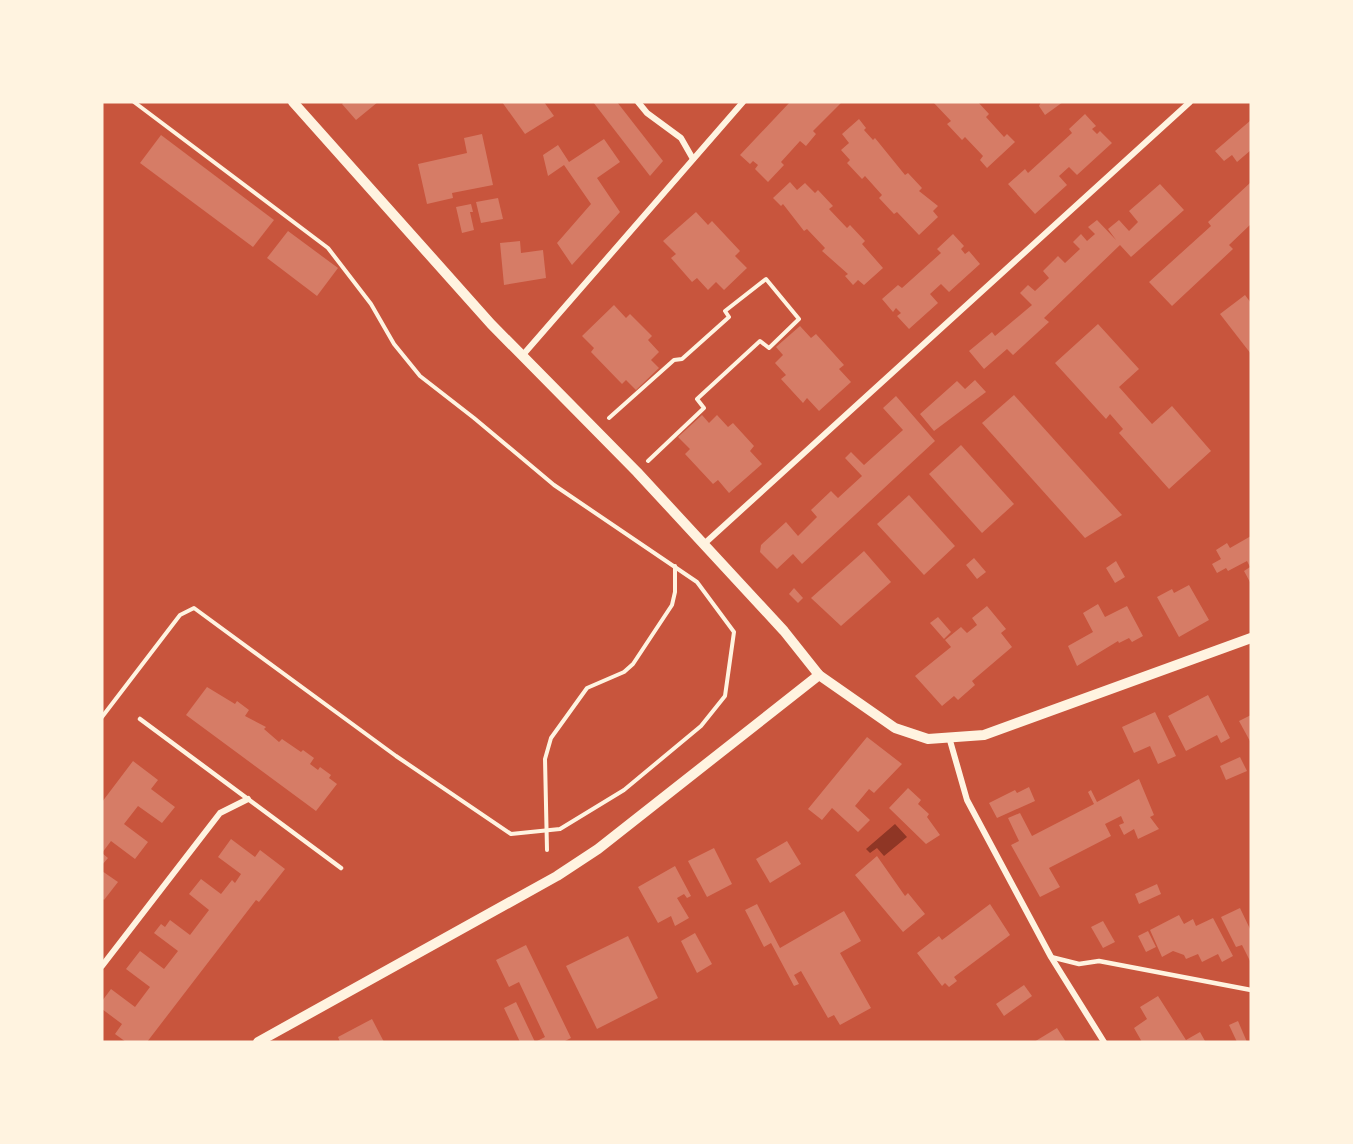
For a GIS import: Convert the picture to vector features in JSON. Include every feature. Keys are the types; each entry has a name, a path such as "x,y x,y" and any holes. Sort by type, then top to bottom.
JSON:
{"street":[{"path":"293,102 521,357 637,471 819,675 848,698 895,728 928,739 984,735 1251,638"},
{"path":"638,102 647,113 681,138 693,159"},
{"path":"521,357 743,102"},
{"path":"704,544 1190,102"},
{"path":"258,1042 557,876 598,849 819,675"},
{"path":"950,737 967,800 1051,957 1104,1042"},
{"path":"102,966 220,813 248,799"}],"lane":[{"path":"140,719 340,868"},
{"path":"1051,957 1079,964 1099,961 1251,990"}],"path":[{"path":"102,717 180,615 195,608 396,756 511,834 560,829 624,790 701,726 725,696 734,632 698,582 554,485 420,376 394,344 371,304 328,248 134,102"},
{"path":"609,418 674,360 682,359 729,317 725,311 766,279 799,319 770,348 760,341 704,392 697,399 704,408 637,471"},
{"path":"547,850 544,830 545,759 551,738 587,688 624,672 633,664 672,604 675,592 675,566"}],"shaded area":[{"path":"895,824 907,837 884,856 877,848 870,853 866,849"}],"building":[{"path":"344,102 378,102 356,120 342,104"},
{"path":"502,102 544,102 554,116 525,134"},
{"path":"593,102 617,102 663,161 650,176"},
{"path":"790,102 841,103 813,131 816,134 806,146 800,141 781,162 784,165 768,182 755,169 758,165 753,161 750,164 740,155"},
{"path":"933,102 978,102 989,114 986,117 1004,137 1007,134 1015,142 987,168 980,160 983,156 965,137 962,140 947,124 951,121"},
{"path":"1041,102 1063,102 1045,115 1039,106"},
{"path":"1085,114 1096,126 1092,129 1097,134 1100,131 1112,143 1077,175 1069,167 1059,176 1067,185 1035,214 1008,184 1025,169 1028,173 1072,133 1069,129"},
{"path":"859,119 866,128 864,130 873,140 875,138 905,175 908,173 922,188 919,191 938,206 933,211 938,217 919,235 897,212 894,214 879,198 882,195 865,176 862,179 847,163 850,160 841,150 849,143 842,134"},
{"path":"1251,120 1251,150 1237,162 1232,155 1224,161 1215,151"},
{"path":"482,134 493,185 452,193 453,198 427,204 418,164 467,153 464,138"},
{"path":"161,135 274,220 253,247 140,163"},
{"path":"604,139 620,162 597,178 620,212 572,265 557,243 591,204 564,165 548,176 543,155 558,145 569,162"},
{"path":"790,182 797,190 805,183 815,193 818,190 833,206 829,209 847,228 850,225 865,241 862,244 883,268 864,285 858,280 853,285 845,276 848,274 822,251 825,248 807,229 804,231 783,204 781,206 773,198"},
{"path":"1251,182 1251,224 1229,245 1233,249 1172,306 1149,282 1211,226 1208,222"},
{"path":"1160,184 1184,210 1131,257 1120,245 1044,318 1049,322 1013,355 1007,349 984,369 969,351 992,332 995,336 1032,305 1020,293 1028,285 1035,291 1049,278 1043,271 1058,256 1065,263 1080,249 1073,242 1081,234 1087,241 1095,234 1088,227 1097,220 1116,240 1108,229 1119,220 1129,231 1138,222 1129,211"},
{"path":"498,198 503,219 481,223 476,202"},
{"path":"471,204 473,212 470,212 474,230 462,233 456,207"},
{"path":"696,212 708,225 712,221 740,251 735,256 747,268 724,290 716,282 708,290 697,278 692,282 671,258 676,254 663,241"},
{"path":"288,231 338,268 317,296 267,258"},
{"path":"953,234 964,246 961,249 965,254 969,251 980,264 949,292 941,284 930,294 938,303 909,329 897,316 901,313 896,308 893,312 882,299 898,285 902,288 941,253 937,249"},
{"path":"520,241 521,253 543,250 546,278 504,285 500,243"},
{"path":"1245,295 1251,303 1251,354 1220,314"},
{"path":"614,305 626,318 630,314 652,336 648,340 659,352 651,360 659,368 636,390 626,380 622,384 591,352 594,348 582,336"},
{"path":"1098,324 1139,369 1119,387 1152,424 1172,406 1211,451 1169,489 1119,433 1123,429 1110,414 1106,419 1055,363"},
{"path":"800,326 811,338 816,334 844,365 839,369 851,382 819,411 807,398 803,403 781,379 786,375 775,363 783,355 776,347"},
{"path":"975,380 986,392 934,431 920,414 957,381 965,389"},
{"path":"1014,395 1122,515 1085,538 982,423"},
{"path":"896,396 935,441 802,564 793,554 777,569 760,552 761,545 786,522 798,536 817,517 811,510 831,491 838,498 862,476 845,458 851,452 864,465 903,430 883,408"},
{"path":"702,415 709,423 717,415 728,427 733,423 754,446 750,451 762,464 729,493 718,480 713,484 685,454 690,449 678,437"},
{"path":"961,445 1014,504 982,533 929,474"},
{"path":"909,495 955,546 924,575 877,524"},
{"path":"1251,536 1251,584 1244,571 1250,567 1247,561 1228,571 1226,568 1217,573 1212,564 1221,559 1216,550 1227,543 1230,548"},
{"path":"864,551 891,582 841,626 811,598"},
{"path":"974,558 986,572 977,579 966,565"},
{"path":"1116,561 1125,577 1115,583 1106,568"},
{"path":"1189,585 1209,620 1179,637 1157,597 1172,589 1174,593"},
{"path":"794,588 803,598 798,603 789,594"},
{"path":"1098,604 1105,617 1127,606 1143,636 1132,642 1129,638 1119,643 1118,641 1077,666 1068,646 1093,632 1083,613"},
{"path":"987,606 1006,629 1001,633 1012,647 972,681 975,685 958,700 954,696 942,706 915,676 951,647 945,640 961,627 967,633 977,625 972,618"},
{"path":"938,617 951,632 944,639 930,623"},
{"path":"207,687 235,704 237,701 249,710 245,716 266,727 264,729 279,742 282,739 301,752 303,750 314,758 310,764 318,770 320,767 331,775 329,778 337,784 316,811 186,715"},
{"path":"1208,695 1230,738 1221,743 1217,735 1186,751 1168,716"},
{"path":"1155,712 1176,756 1158,764 1150,746 1134,753 1122,727"},
{"path":"1251,715 1251,743 1239,721"},
{"path":"867,737 902,764 874,793 869,789 855,806 870,820 858,832 832,808 822,820 808,809"},
{"path":"1240,757 1247,771 1226,780 1220,766"},
{"path":"133,761 158,780 151,789 175,807 162,823 138,806 124,824 148,842 135,859 111,841 102,853 102,802"},
{"path":"1139,779 1154,815 1150,817 1159,829 1138,839 1134,829 1124,835 1119,825 1124,823 1121,816 1105,824 1111,836 1049,868 1060,887 1040,897 1011,845 1019,841 1008,818 1020,813 1032,836 1094,804 1088,792 1091,790 1097,802"},
{"path":"1029,787 1035,801 997,818 989,803 1015,790 1017,793"},
{"path":"908,788 921,800 918,804 929,814 927,817 940,835 926,844 889,808"},
{"path":"231,839 255,857 260,850 285,869 259,902 256,900 147,1042 126,1042 115,1034 122,1024 102,1009 102,1001 111,989 135,1007 150,987 126,969 140,951 164,969 178,951 154,933 161,924 165,927 170,920 190,935 209,910 189,894 201,879 221,894 232,880 235,883 241,874 218,857"},
{"path":"787,841 801,864 770,883 756,859"},
{"path":"714,848 732,884 707,897 688,861"},
{"path":"102,853 108,858 102,865"},
{"path":"877,856 905,896 908,893 925,914 903,932 855,875"},
{"path":"675,866 691,896 687,898 684,894 677,898 689,918 675,926 671,916 658,923 638,887"},
{"path":"102,871 118,882 104,900 102,898"},
{"path":"1157,884 1161,894 1139,904 1135,894"},
{"path":"757,904 780,948 844,911 861,941 840,953 871,1008 840,1025 834,1015 828,1018 801,971 794,975 799,984 794,986 771,943 764,947 745,910"},
{"path":"990,904 1010,935 954,977 957,981 949,987 945,983 942,986 917,953 939,936 942,940"},
{"path":"1240,908 1251,931 1251,963 1242,945 1236,947 1221,917"},
{"path":"1179,915 1184,924 1193,919 1196,926 1213,918 1233,956 1222,962 1218,954 1202,962 1198,954 1186,959 1184,955 1173,951 1162,957 1150,930"},
{"path":"1103,921 1115,942 1103,948 1091,927"},
{"path":"1148,931 1156,947 1146,952 1138,936"},
{"path":"695,933 712,964 697,973 681,941"},
{"path":"628,936 658,998 597,1029 566,966"},
{"path":"526,945 571,1038 563,1042 535,1042 545,1037 519,982 509,987 496,960"},
{"path":"1024,985 1032,996 1004,1016 996,1004"},
{"path":"1158,996 1186,1040 1200,1032 1205,1041 1142,1042 1134,1028 1147,1019 1140,1007"},
{"path":"516,1002 535,1042 520,1042 504,1008"},
{"path":"372,1019 384,1042 340,1042 338,1037"},
{"path":"1238,1021 1247,1042 1237,1042 1229,1025"},
{"path":"1057,1028 1066,1042 1034,1042"}]}
